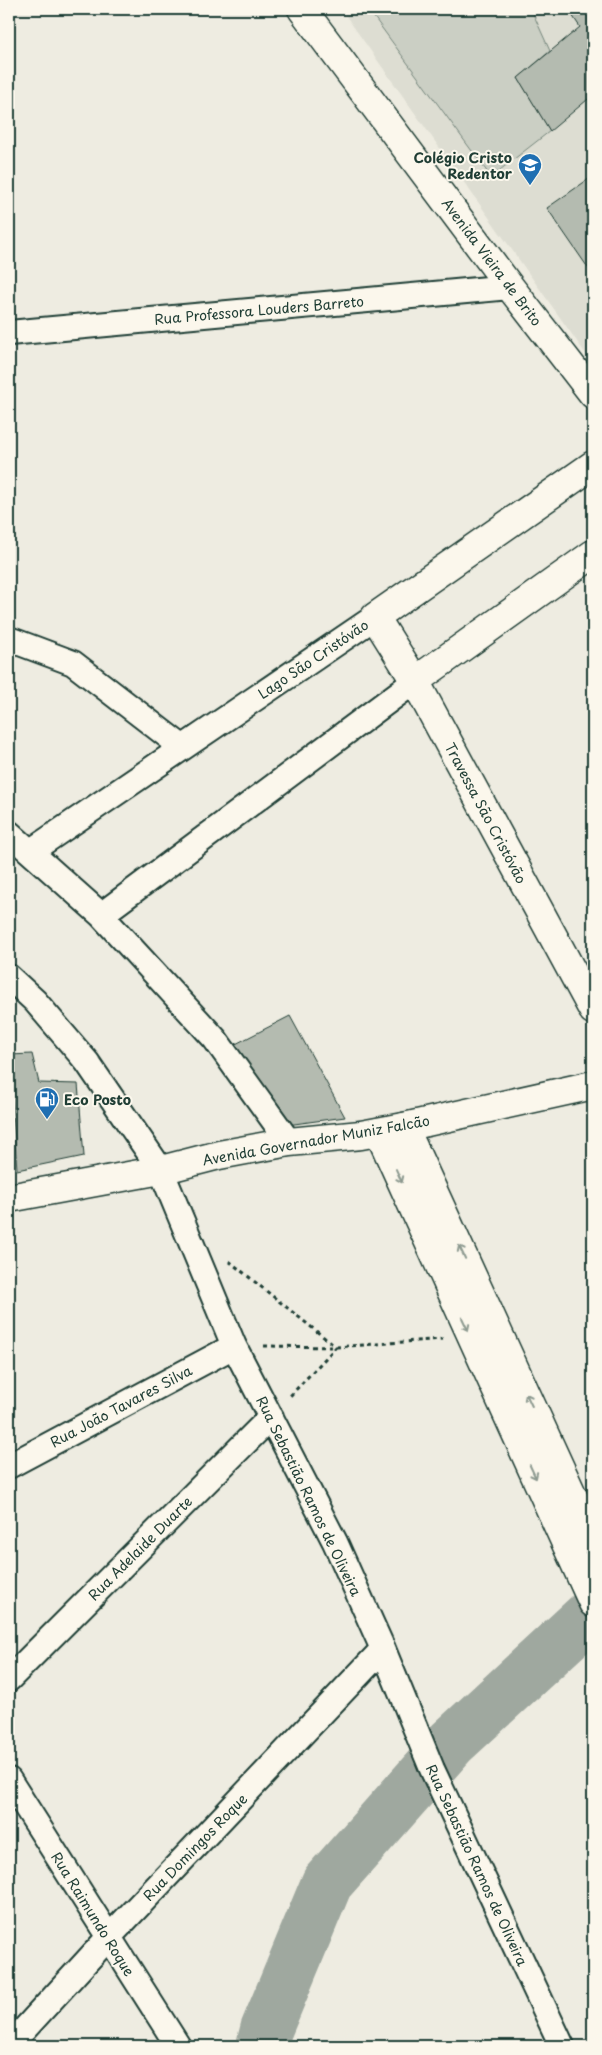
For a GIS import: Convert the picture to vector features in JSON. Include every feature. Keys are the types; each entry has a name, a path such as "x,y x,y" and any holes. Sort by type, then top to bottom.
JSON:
{"street":[{"name":"Avenida Vieira de Brito","path":"302,9 510,287 593,394"},
{"name":"Rua Professora Louders Barreto","path":"9,333 510,287"},
{"name":"Lago São Cristóvão","path":"31,851 375,617 593,465"},
{"path":"101,915 415,682 593,554"},
{"name":"Travessa São Cristóvão","path":"375,617 415,682 593,1010"},
{"path":"9,639 73,662 182,747"},
{"path":"9,833 101,915 215,1039 289,1142"},
{"name":"Rua Sebastião Ramos de Oliveira","path":"9,977 35,1001 87,1062 161,1170 234,1346 335,1542 383,1649 429,1762 562,2046"},
{"name":"Avenida Governador Muniz Falcão","path":"9,1198 161,1170 289,1142 392,1130 593,1085"},
{"path":"392,1130 471,1336 593,1603"},
{"path":"392,1130 593,1540"},
{"name":"Rua João Tavares Silva","path":"9,1466 234,1346"},
{"name":"Rua Adelaide Duarte","path":"9,1679 271,1417"},
{"name":"Rua Domingos Roque","path":"9,2046 108,1938 383,1649"},
{"name":"Rua Raimundo Roque","path":"9,1780 178,2046"}],"path":[{"path":"222,1255 336,1347"},
{"path":"234,1346 336,1347 471,1336"},
{"path":"271,1417 336,1347"}],"shaded area":[{"name":"Colégio Cristo Redentor","path":"341,9 593,9 593,364"},
{"path":"368,9 531,9 550,51 518,78 550,131 491,177"}],"building":[{"path":"568,9 593,9 593,95 550,131 518,78 580,27"},
{"path":"593,176 593,275 547,208"},
{"path":"290,1016 345,1117 287,1125 224,1050"},
{"name":"Eco Posto","path":"32,1054 39,1083 78,1084 84,1156 17,1170 9,1055"}],"waterway":[{"path":"262,2046 266,2030 327,1883 451,1743 593,1612"}],"place":[{"name":"Colégio Cristo Redentor","path":"530,186"},
{"name":"Eco Posto","path":"47,1120"}]}
